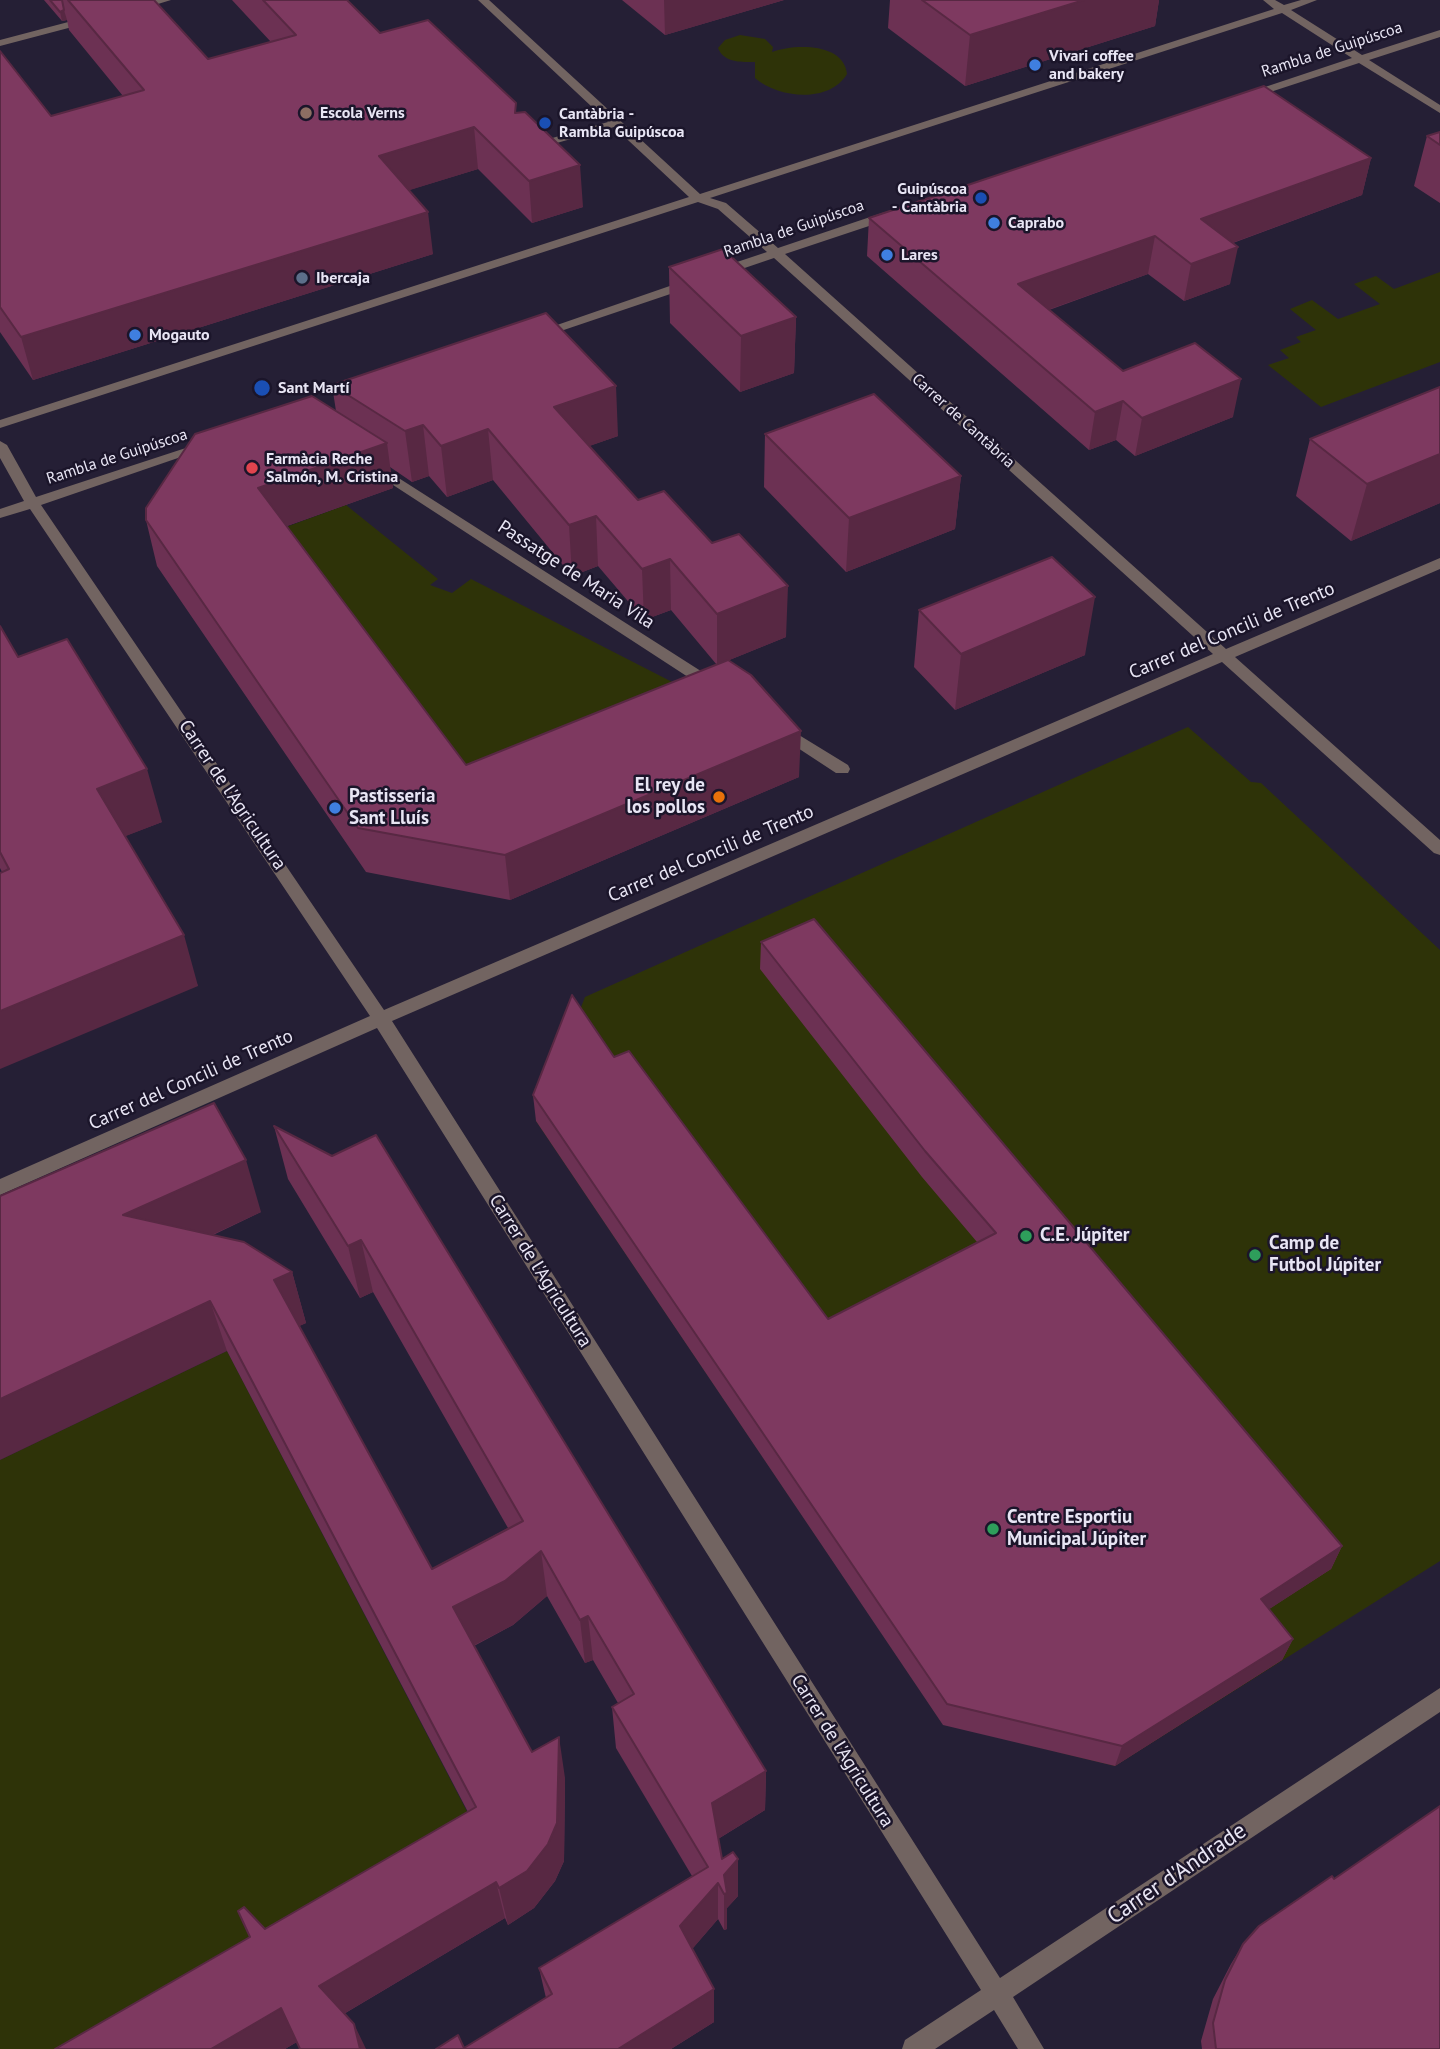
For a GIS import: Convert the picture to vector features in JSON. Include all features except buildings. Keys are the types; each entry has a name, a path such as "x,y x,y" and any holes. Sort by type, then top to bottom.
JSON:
{"street":[{"path":"128,10 166,0"},
{"name":"Carrer de Cantàbria","path":"483,0 697,198 722,206 1440,849"},
{"path":"1268,0 1440,110"},
{"path":"0,424 1312,0"},
{"path":"0,43 102,17"},
{"name":"Rambla de Guipúscoa","path":"1239,99 1440,33"},
{"path":"524,150 616,123"},
{"name":"Rambla de Guipúscoa","path":"524,339 900,211"},
{"name":"Rambla de Guipúscoa","path":"0,514 223,440"},
{"name":"Carrer de l'Agricultura","path":"0,445 34,502 381,1019 1032,2049"},
{"name":"Passatge de Maria Vila","path":"353,453 728,695"},
{"name":"Carrer del Concili de Trento","path":"0,1187 381,1019 1440,564"},
{"path":"763,718 842,769"},
{"name":"Carrer d'Andrade","path":"914,2049 1440,1699"}],"green space":[{"path":"740,35 765,39 773,47 772,52 804,47 827,51 837,56 844,64 847,74 839,84 816,94 803,95 777,90 755,78 755,62 734,61 721,53 718,48 725,40"},
{"path":"1440,272 1440,362 1321,407 1268,365 1289,358 1280,350 1301,342 1296,337 1316,330 1290,309 1312,300 1338,319 1380,304 1354,284 1376,276 1394,289"},
{"path":"346,505 438,579 430,585 452,593 471,579 723,708 471,810 267,534"},
{"name":"C.E. Júpiter","path":"1188,727 1251,782 1261,783 1440,950 1440,1561 1115,1766 943,1724 536,1121 585,997"},
{"path":"227,1351 485,1846 137,2049 0,2049 0,1460"}],"place":[{"name":"Vivari coffee and bakery","path":"1035,65"},
{"name":"Escola Verns","path":"306,113"},
{"name":"Cantàbria - Rambla Guipúscoa","path":"545,123"},
{"name":"Guipúscoa - Cantàbria","path":"981,198"},
{"name":"Caprabo","path":"994,223"},
{"name":"Lares","path":"887,255"},
{"name":"Ibercaja","path":"302,278"},
{"name":"Mogauto","path":"135,335"},
{"name":"Sant Martí","path":"262,388"},
{"name":"Farmàcia Reche Salmón, M. Cristina","path":"252,468"},
{"name":"El rey de los pollos","path":"719,797"},
{"name":"Pastisseria Sant Lluís","path":"335,808"},
{"name":"C.E. Júpiter","path":"1026,1236"},
{"name":"Camp de Futbol Júpiter","path":"1255,1255"},
{"name":"Centre Esportiu Municipal Júpiter","path":"993,1529"}]}
